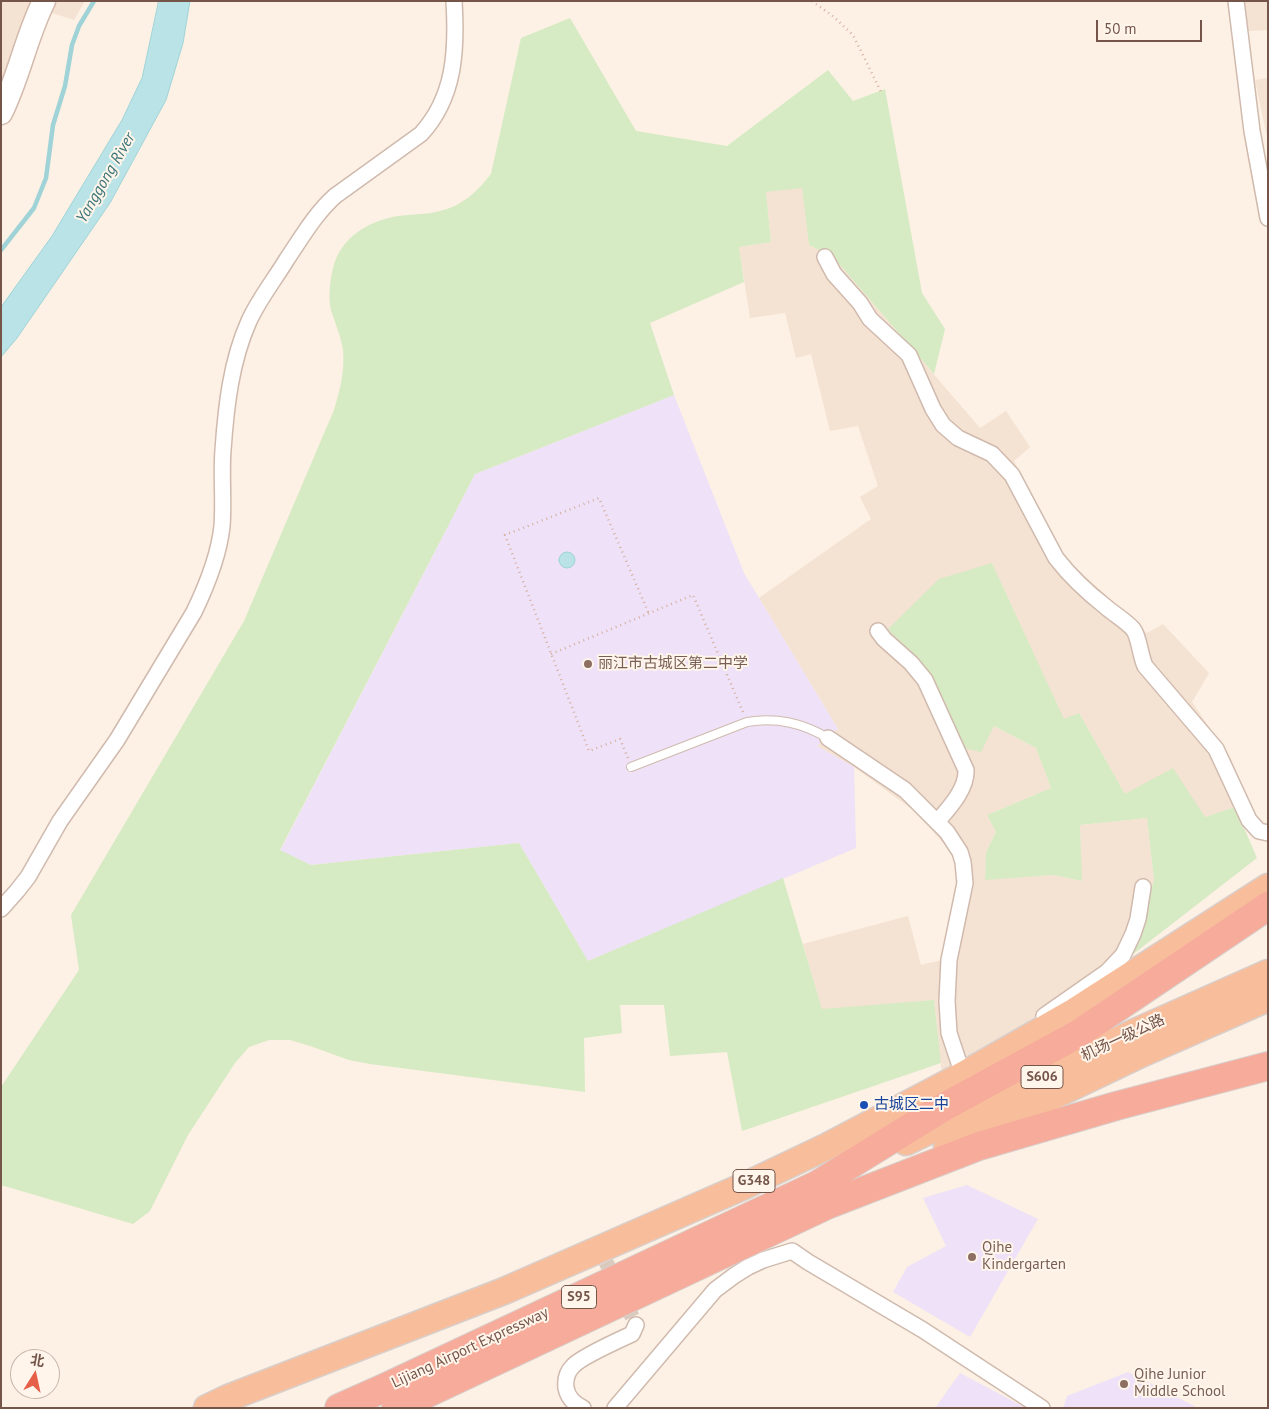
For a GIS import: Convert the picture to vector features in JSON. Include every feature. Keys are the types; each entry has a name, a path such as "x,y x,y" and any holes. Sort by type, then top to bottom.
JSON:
{"highway":[{"name":"G348","path":"207,1408 504,1291 603,1256 826,1147 963,1075 1038,1032 1268,887"},
{"path":"822,1195 942,1108 1078,1034 1268,906"},
{"name":"机场一级公路","path":"822,1195 1133,1033 1268,973"},
{"name":"机场一级公路","path":"822,1195 1268,998"},
{"path":"822,1195 1116,1106 1268,1066"},
{"name":"Lijiang Airport Expressway","path":"339,1408 822,1195"},
{"name":"Lijiang Airport Expressway","path":"396,1408 822,1195"}],"main road":[{"path":"1,113 17,76 30,33 44,1"}],"street":[{"path":"1,909 18,891 60,821 117,740 194,612 202,595 216,558 222,526 223,451 230,389 238,351 250,319 310,224 325,205 422,134 433,122 444,100 452,70 455,28 454,1"},
{"path":"1236,1 1252,130 1268,218"},
{"path":"825,257 834,274 860,303 870,319 909,355 933,409 943,425 958,438 992,454 1006,467 1062,565 1103,605 1133,629 1138,638 1140,657 1145,666 1216,749 1250,820 1259,831 1268,833"},
{"path":"878,631 911,663 925,680 966,770 962,789 937,822"},
{"path":"828,738 905,790 937,822 954,842 962,857 965,883 949,960 947,1001 949,1033 963,1075"},
{"path":"1038,1032 1043,1017 1107,972 1123,955 1138,919 1143,887"},
{"path":"615,1408 715,1290 748,1267 792,1251 923,1330 1042,1408"},
{"path":"583,1408 572,1401 568,1395 566,1382 569,1371 576,1362 632,1334 636,1325"}],"lane":[{"path":"631,766 748,722 772,719 784,720 806,727 828,738"}],"path":[{"path":"812,1 834,17 853,35 880,92"},
{"path":"631,766 620,739 589,751 506,535 599,498 648,614"},
{"path":"551,654 693,595 748,722"}],"shaded area":[{"path":"1,1 85,1 74,20 46,11 24,81 1,125"},
{"path":"1227,1 1268,1 1268,30 1231,32"},
{"path":"1268,78 1268,142 1255,80"},
{"path":"802,187 809,245 833,257 980,428 1006,411 1030,447 1014,461 1060,553 1147,633 1163,624 1209,673 1192,702 1231,759 1250,802 1205,817 1125,794 1079,713 1064,720 992,563 994,726 1036,748 1051,788 987,815 996,832 986,852 985,879 1054,875 1081,881 1080,825 1147,818 1154,880 1132,955 1065,1010 942,1076 934,1000 822,1010 803,944 908,916 921,965 942,960 957,888 955,856 913,810 854,767 817,746 838,729 759,598 871,519 860,497 878,486 858,426 830,431 811,354 796,358 785,313 750,318 739,247 771,242 766,192"},
{"name":"丽江市古城区第二中学","path":"674,395 744,573 838,729 817,746 854,767 856,848 588,961 519,843 311,865 280,851 475,474"},
{"name":"Qihe Kindergarten","path":"967,1185 1038,1219 970,1337 893,1292 907,1267 946,1246 923,1198"},
{"name":"Qihe Junior Middle School","path":"1128,1372 1198,1408 1063,1408 1067,1396"},
{"path":"960,1373 1026,1408 935,1408"}],"green space":[{"path":"570,18 636,131 727,146 828,70 853,101 885,89 922,293 945,329 934,374 833,257 809,245 802,188 766,192 771,242 739,247 744,282 650,323 674,395 475,474 280,850 311,865 519,843 588,961 783,878 822,1009 934,1000 941,1063 742,1131 727,1052 670,1056 664,1005 620,1005 622,1033 584,1038 585,1092 370,1064 349,1060 290,1040 269,1040 249,1047 235,1063 188,1135 150,1211 133,1224 1,1185 1,1087 79,970 71,915 244,621 334,410 342,380 343,365 343,350 331,310 330,299 331,278 337,257 349,239 366,226 387,218 448,209 462,202 480,187 491,174 521,38"},
{"path":"992,563 1064,719 1079,713 1125,794 1173,768 1205,817 1235,807 1257,858 1132,955 1154,880 1147,818 1080,825 1082,881 1054,875 985,880 986,852 996,832 987,815 1051,788 1036,748 994,726 981,752 964,748 932,679 888,629 939,579"}],"water":[{"name":"Yanggong River","path":"159,1 190,1 183,43 166,100 110,203 17,338 1,357 1,307 52,236 122,120 142,78"},
{"path":"567,552 573,554 575,560 573,566 567,568 561,566 559,560 561,554"}],"waterway":[{"path":"1,250 34,208 46,178 53,125 65,86 72,45 79,26 94,1"}],"tunnel":[{"path":"606,1262 636,1325"}],"place":[{"name":"丽江市古城区第二中学","path":"588,664"},
{"name":"古城区二中","path":"864,1105"},
{"name":"Qihe Kindergarten","path":"972,1257"},
{"name":"Qihe Junior Middle School","path":"1124,1384"}]}
